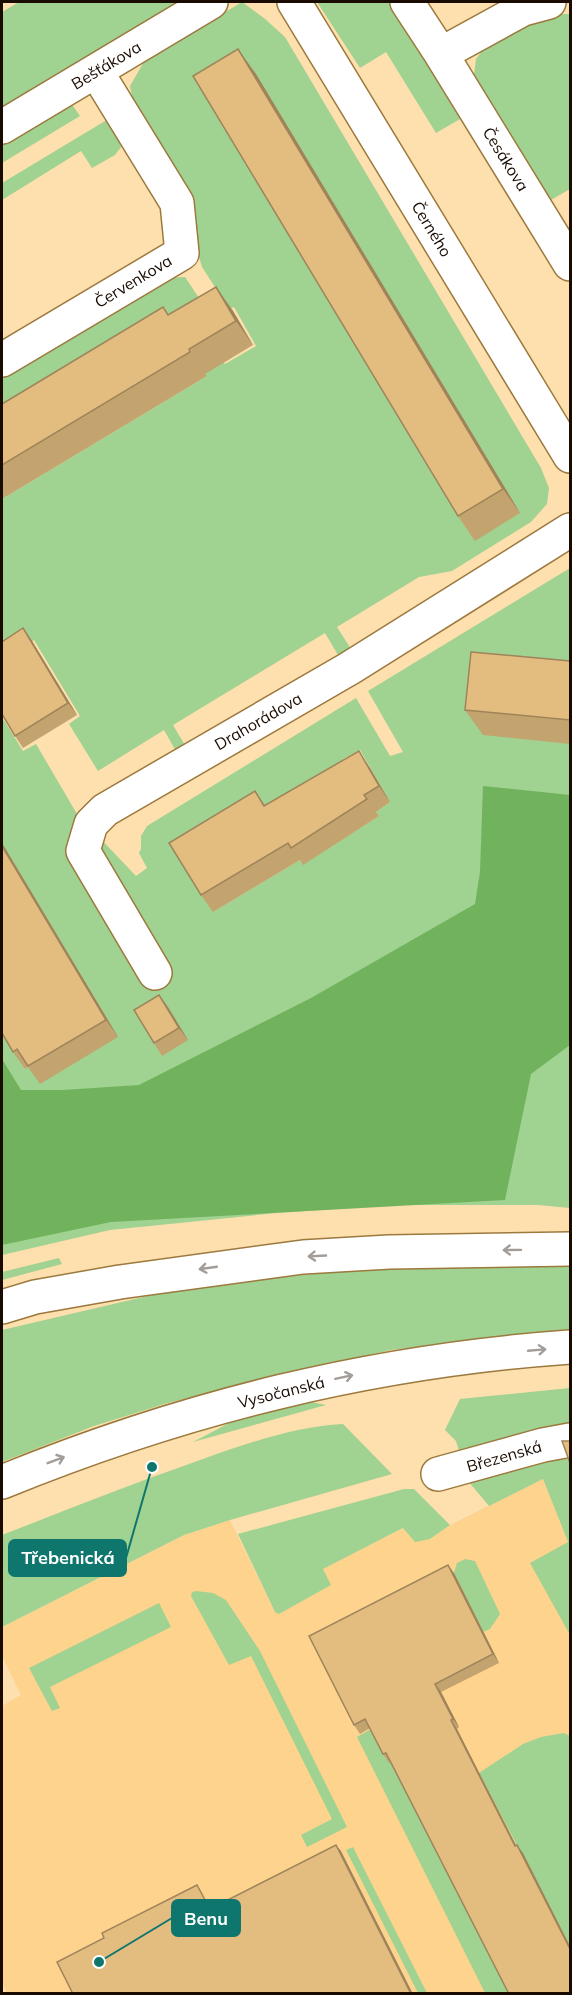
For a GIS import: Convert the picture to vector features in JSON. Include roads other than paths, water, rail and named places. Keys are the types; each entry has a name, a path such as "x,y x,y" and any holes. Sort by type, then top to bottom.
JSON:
{"street":[{"name":"Bešťákova","path":"2,128 211,2"},
{"name":"Černého","path":"294,2 570,456"},
{"name":"Česákova","path":"407,2 570,264"},
{"path":"441,54 523,9 549,2"},
{"name":"Červenkova","path":"2,360 182,253 177,203 96,71"},
{"name":"Drahorádova","path":"155,973 83,851 91,824 105,810 351,668 570,530"},
{"path":"2,1307 35,1298 120,1282 294,1258 389,1252 570,1249"},
{"name":"Vysočanská","path":"2,1482 60,1458 132,1433 266,1394 396,1366 570,1347"},
{"name":"Březenská","path":"438,1474 543,1444 570,1440"}],"place":[{"name":"Třebenická","path":"152,1467"},
{"name":"Benu","path":"99,1962"}]}
